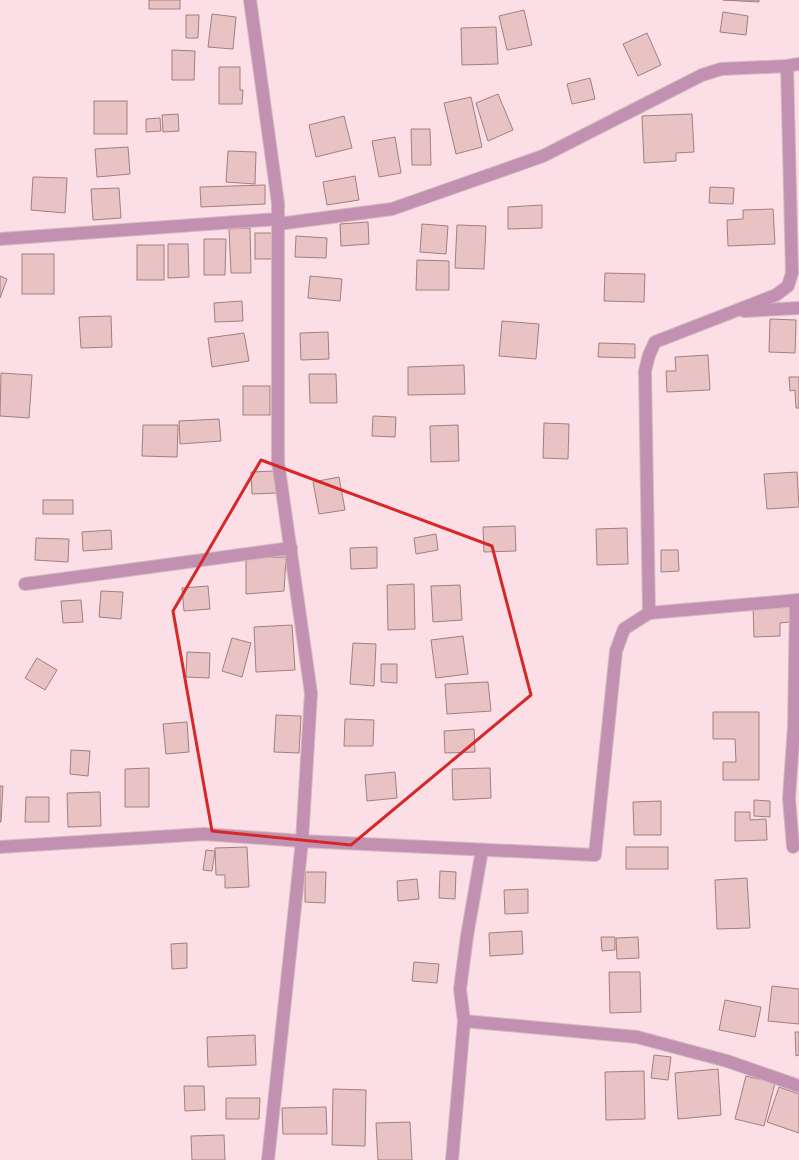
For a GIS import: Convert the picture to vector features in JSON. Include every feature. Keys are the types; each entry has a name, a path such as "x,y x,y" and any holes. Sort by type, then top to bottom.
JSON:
{"street":[{"path":"250,0 278,203 278,462 311,693 302,841 268,1160"},
{"path":"0,239 278,221 392,209 543,156 702,75 721,69 793,65 792,273 788,286 776,295 655,342 649,355 645,371 649,613"},
{"path":"732,312 799,308"},
{"path":"25,584 290,548"},
{"path":"0,847 204,834 302,841 595,854 616,651 624,629 649,613 798,600 794,726 789,798 793,847"},
{"path":"452,1160 464,1020 460,989 467,936 482,850"},
{"path":"464,1020 637,1037 727,1061 799,1086"}],"highlighted area":[{"path":"261,460 492,546 531,695 351,845 212,831 173,611"}],"building":[{"path":"149,0 180,0 180,9 149,9"},
{"path":"723,0 759,0 759,2"},
{"path":"524,10 532,45 507,50 499,16"},
{"path":"723,12 748,16 746,35 720,32"},
{"path":"212,14 236,17 233,49 208,47"},
{"path":"186,15 199,15 198,38 186,38"},
{"path":"496,27 498,64 462,65 461,28"},
{"path":"647,33 661,65 638,76 623,44"},
{"path":"172,50 195,51 194,80 172,80"},
{"path":"219,67 240,67 240,90 243,90 242,104 219,104"},
{"path":"590,78 595,99 572,104 567,84"},
{"path":"498,94 513,130 488,141 476,103"},
{"path":"471,97 482,147 456,154 444,103"},
{"path":"94,101 127,101 127,134 94,134"},
{"path":"178,114 179,131 163,132 162,115"},
{"path":"692,114 694,152 676,153 676,161 644,163 642,116"},
{"path":"344,116 352,148 316,157 309,125"},
{"path":"160,118 161,131 146,132 146,119"},
{"path":"411,129 430,129 431,165 412,165"},
{"path":"395,137 401,173 379,177 372,141"},
{"path":"128,147 130,174 97,177 95,149"},
{"path":"228,151 256,152 255,184 226,182"},
{"path":"355,176 359,200 327,205 323,182"},
{"path":"33,177 67,178 65,213 31,210"},
{"path":"265,185 265,204 201,207 200,187"},
{"path":"710,187 734,188 733,204 709,203"},
{"path":"119,188 121,218 93,220 91,189"},
{"path":"542,205 542,228 508,229 508,207"},
{"path":"773,209 775,244 728,246 727,220 743,219 743,210"},
{"path":"368,222 369,244 341,246 340,224"},
{"path":"422,224 448,226 446,254 420,252"},
{"path":"457,225 486,226 484,269 455,268"},
{"path":"250,228 251,273 231,273 229,229"},
{"path":"255,233 272,233 272,259 255,259"},
{"path":"296,236 327,238 326,258 295,257"},
{"path":"204,239 226,239 225,275 204,275"},
{"path":"168,244 188,244 189,277 168,278"},
{"path":"137,245 164,245 164,280 137,280"},
{"path":"22,254 54,254 54,294 22,294"},
{"path":"417,260 449,261 449,290 416,290"},
{"path":"605,273 645,274 644,302 604,301"},
{"path":"0,276 7,279 0,298"},
{"path":"310,276 342,279 340,301 308,298"},
{"path":"242,301 243,321 215,322 214,303"},
{"path":"111,316 112,347 81,348 79,317"},
{"path":"770,319 796,320 795,353 769,352"},
{"path":"502,321 539,324 536,359 499,356"},
{"path":"328,332 329,359 301,360 300,333"},
{"path":"244,333 249,361 212,367 208,338"},
{"path":"599,343 635,344 635,358 598,357"},
{"path":"708,355 710,390 667,392 666,371 676,371 675,357"},
{"path":"464,365 465,394 408,395 408,367"},
{"path":"1,373 32,375 29,418 0,416"},
{"path":"309,374 336,374 337,403 310,403"},
{"path":"789,377 799,377 799,408 796,408 795,390 790,391"},
{"path":"243,386 270,386 270,415 243,415"},
{"path":"373,416 396,417 395,437 372,436"},
{"path":"219,419 221,441 180,444 179,421"},
{"path":"544,423 569,424 568,459 543,458"},
{"path":"143,425 178,425 177,457 142,456"},
{"path":"458,425 459,461 431,462 430,426"},
{"path":"275,471 277,493 252,494 251,472"},
{"path":"797,472 799,507 767,509 764,474"},
{"path":"339,477 345,510 319,514 313,482"},
{"path":"43,500 73,500 73,514 43,514"},
{"path":"515,526 516,551 484,552 483,527"},
{"path":"627,528 628,564 597,565 596,529"},
{"path":"111,530 112,549 83,551 82,532"},
{"path":"436,534 438,550 416,554 414,538"},
{"path":"36,538 69,539 68,562 35,560"},
{"path":"377,547 377,568 351,569 350,548"},
{"path":"661,550 678,550 679,571 661,572"},
{"path":"286,557 284,591 246,594 246,558"},
{"path":"414,584 415,629 388,630 387,585"},
{"path":"460,585 462,620 433,622 431,586"},
{"path":"208,586 210,609 184,611 182,588"},
{"path":"101,591 123,592 121,619 99,617"},
{"path":"81,600 83,622 63,623 61,601"},
{"path":"789,603 790,622 780,623 780,636 754,637 753,605"},
{"path":"292,625 295,670 256,672 254,627"},
{"path":"463,636 468,674 436,678 431,640"},
{"path":"232,638 251,643 242,677 222,671"},
{"path":"353,643 376,644 374,686 350,684"},
{"path":"187,652 210,653 209,678 186,677"},
{"path":"37,658 57,670 45,690 25,678"},
{"path":"381,664 397,664 397,683 381,682"},
{"path":"488,682 491,711 447,714 445,684"},
{"path":"713,712 759,712 759,780 723,780 723,762 736,762 735,739 713,739"},
{"path":"276,715 301,716 299,753 274,752"},
{"path":"345,719 374,720 373,746 344,746"},
{"path":"187,722 189,752 166,754 163,724"},
{"path":"474,729 475,752 445,753 444,731"},
{"path":"71,750 90,751 88,776 70,774"},
{"path":"149,768 149,807 125,807 125,769"},
{"path":"490,768 491,798 453,800 452,769"},
{"path":"395,772 397,798 367,801 365,775"},
{"path":"0,786 3,786 1,822 0,822"},
{"path":"100,792 101,826 68,827 67,793"},
{"path":"26,797 49,797 49,822 25,822"},
{"path":"754,800 770,801 770,817 754,816"},
{"path":"661,801 661,835 634,835 633,802"},
{"path":"735,812 750,812 750,820 766,819 767,840 735,841"},
{"path":"247,847 249,887 225,888 225,875 216,875 215,848"},
{"path":"626,847 668,847 668,869 626,869"},
{"path":"206,850 215,851 212,871 203,870"},
{"path":"440,871 456,872 455,899 439,898"},
{"path":"305,872 326,872 325,903 305,902"},
{"path":"747,878 750,928 717,929 715,880"},
{"path":"417,879 419,899 398,901 397,881"},
{"path":"528,889 528,913 505,914 504,890"},
{"path":"522,931 523,954 490,956 489,933"},
{"path":"601,937 615,937 615,950 602,951"},
{"path":"638,937 639,958 617,959 616,938"},
{"path":"187,943 187,968 172,969 171,944"},
{"path":"414,962 439,964 437,983 412,981"},
{"path":"609,972 640,972 641,1012 610,1013"},
{"path":"772,986 799,989 799,1024 768,1021"},
{"path":"725,1000 761,1007 755,1037 719,1030"},
{"path":"795,1032 799,1032 799,1055 796,1056"},
{"path":"255,1035 256,1065 208,1067 207,1037"},
{"path":"654,1055 671,1057 668,1080 651,1078"},
{"path":"718,1069 721,1115 678,1119 675,1073"},
{"path":"644,1071 645,1119 606,1120 605,1072"},
{"path":"746,1076 775,1083 764,1126 735,1119"},
{"path":"184,1086 204,1086 205,1110 185,1111"},
{"path":"779,1087 799,1094 799,1133 767,1122"},
{"path":"333,1089 366,1090 365,1146 332,1145"},
{"path":"226,1098 260,1098 259,1119 226,1119"},
{"path":"326,1107 327,1134 283,1134 282,1108"},
{"path":"410,1122 412,1160 378,1160 376,1123"},
{"path":"224,1135 225,1160 192,1160 191,1136"}]}
